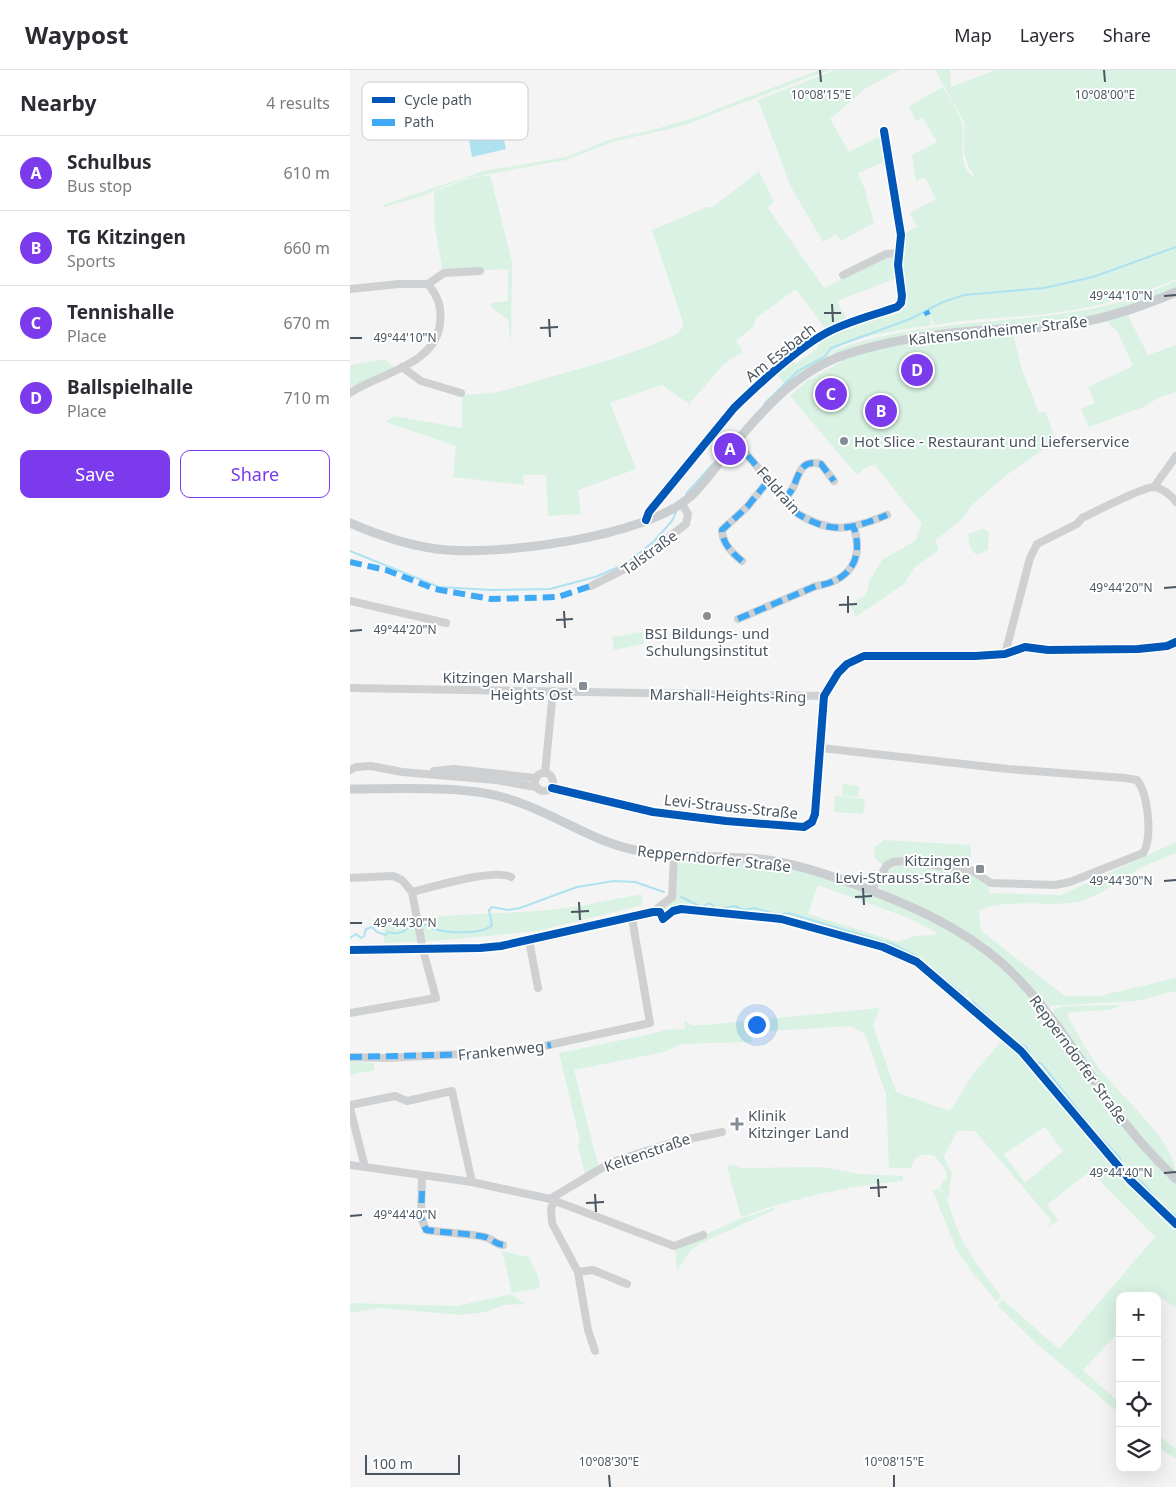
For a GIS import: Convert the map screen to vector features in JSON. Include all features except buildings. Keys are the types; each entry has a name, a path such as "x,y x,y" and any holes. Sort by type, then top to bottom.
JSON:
{"main road":[{"name":"Kaltensondheimer Straße","path":"350,523 381,536 416,546 465,551 560,541 603,533 646,520 682,504 694,494 736,442 791,384 810,370 848,354 895,342 954,333 1056,327 1081,323 1126,311 1176,292"},
{"name":"Repperndorfer Straße","path":"350,789 489,793 521,803 608,843 645,852 751,859 788,864 872,890 934,917 966,936 1002,963 1046,1009 1121,1118 1175,1178"}],"street":[{"name":"Am Essbach","path":"646,520 649,512 746,396 823,334 899,306 902,296 898,265 900,230 884,131"},
{"path":"843,275 886,254 899,253"},
{"path":"350,289 399,284 428,284 444,273 480,271"},
{"path":"350,393 402,367 432,345 439,332 441,313 439,298 428,284"},
{"path":"402,367 421,381 461,393"},
{"name":"Feldrain","path":"736,442 798,514 812,522 837,528 854,528 887,515"},
{"path":"1005,654 1030,558 1037,544 1077,524 1082,518 1154,487 1176,456"},
{"path":"784,498 791,494 797,474 810,463 821,464 834,481"},
{"path":"742,561 733,554 722,535 722,530 747,507 769,480"},
{"path":"1154,487 1167,493 1176,502"},
{"name":"Talstraße","path":"590,586 631,566 686,524 688,514 682,504"},
{"path":"738,619 816,586 828,584 845,574 856,559 858,540 854,528"},
{"path":"350,601 446,623"},
{"name":"Marshall-Heights-Ring","path":"1167,646 1176,642"},
{"name":"Marshall-Heights-Ring","path":"350,688 824,696 838,673 847,664 864,656 1005,654 1025,647 1091,650 1167,646 1176,648"},
{"path":"545,773 553,692"},
{"name":"Levi-Strauss-Straße","path":"350,770 364,765 402,772 430,773 536,786 542,792 552,788 654,812 735,822 804,827 812,822 815,814 824,696"},
{"path":"821,748 1008,769 1125,778 1137,780 1142,786 1148,832 1142,852 1070,882 1055,885 991,883 971,870 899,861 886,865 872,890"},
{"name":"Levi-Strauss-Straße","path":"430,773 437,770 454,769 536,778"},
{"path":"536,786 536,778 545,773"},
{"path":"545,773 552,777 552,788"},
{"path":"350,950 480,948 529,940 653,912 672,897 674,855"},
{"path":"412,892 467,878 504,873 510,877"},
{"path":"350,878 393,876 402,880 412,892 423,950 436,998 350,1013"},
{"name":"Frankenweg","path":"350,1057 387,1058 520,1051 650,1023 632,918"},
{"path":"529,940 538,988"},
{"path":"365,1167 350,1107 395,1096 407,1101 452,1091 472,1182"},
{"name":"Keltenstraße","path":"552,1200 612,1162 674,1142 722,1132"},
{"path":"350,1165 472,1182 552,1200 674,1246 703,1235"},
{"path":"422,1175 421,1218 426,1230 464,1233 489,1238 495,1244 502,1245"},
{"path":"552,1200 552,1222 578,1272 588,1330 596,1351"},
{"path":"578,1272 594,1270 627,1284"}],"green space":[{"path":"819,70 829,70 682,126 615,141 566,160 462,179 422,196 384,207 383,205 484,171 567,157 608,140 653,130 699,116"},
{"path":"835,70 900,70 866,88 830,119 849,152 882,135 886,161 858,173 874,223 841,241 836,234 823,242 791,187 758,100"},
{"path":"935,70 950,70 951,87 995,70 1176,70 1176,279 1128,297 1063,312 935,325 929,315 932,325 891,331 844,345 833,351 829,358 786,385 776,373 793,360 796,364 818,348 815,342 825,335 897,308 900,277 837,301 848,321 826,330 796,289 756,318 753,327 736,341 743,351 723,365 689,404 662,385 610,403 636,469 578,490 581,514 548,516 546,475 523,475 524,485 453,477 456,446 386,422 394,416 462,428 462,394 485,394 515,388 613,359 677,334 683,327 683,322 652,230 707,207 713,207 759,171 774,202 768,208 824,288 887,256 900,254 902,235 917,227 910,213 936,199 925,177 916,181 912,155 937,142 923,118 916,121 909,106 943,87 955,108 963,128 962,151 965,166 969,173 976,178 969,168 964,154 964,122"},
{"path":"490,175 512,262 511,344 508,320 492,308 490,303 508,301 508,269 443,272 435,228 434,192 463,180"},
{"path":"1176,281 1176,290 1078,322 976,329 833,357 833,352 838,349 867,340 925,329 1087,310 1126,300"},
{"path":"1126,312 1148,355 1176,345 1176,392 1159,397 1146,406 1089,427 1081,409 1095,403 1088,387 1133,366 1117,331 1104,319"},
{"path":"1012,330 1022,370 1039,413 1045,411 1056,441 1005,476 971,506 963,518 935,541 939,550 914,568 904,584 856,617 850,605 864,596 869,588 868,583 882,560 915,541 922,524 875,465 868,466 857,475 790,396 807,381 841,362 841,359 914,340"},
{"path":"385,359 394,367 350,388 350,365"},
{"path":"982,529 989,532 988,550 979,554 974,553 969,544 968,534"},
{"path":"642,632 644,644 614,650 612,637"},
{"path":"843,784 859,786 858,797 842,796"},
{"path":"835,796 865,799 863,814 834,812"},
{"path":"884,840 971,845 971,868 903,860 883,866 875,858 874,848"},
{"path":"1176,842 1176,853 1133,872 1102,892 1085,900 1066,903 999,905 979,911 981,931 1065,996 1099,996 1176,978 1176,991 1136,1001 1048,1006 1008,966 879,887 885,869 896,863 967,872 989,885 989,893 1061,895"},
{"path":"679,858 773,864 808,871 879,895 914,911 948,930 1008,974 1043,1010 1120,1118 1176,1184 1176,1308 1161,1298 1161,1292 1116,1292 1116,1335 1082,1371 1059,1349 1155,1237 1090,1171 1047,1205 1058,1220 1046,1229 1052,1221 975,1131 957,1131 944,1157 952,1173 948,1199 940,1188 942,1181 946,1180 947,1172 935,1156 920,1156 914,1160 911,1168 889,1168 886,1094 865,1034 852,1026 752,1032 752,1042 681,1044 664,1052 574,1070 598,1165 601,1166 585,1175 578,1144 580,1141 559,1053 660,1032 660,1030 685,1029 684,1020 692,1025 706,1025 880,1008 873,1025 896,1092 950,1111 973,1074 1005,1037 1024,1056 1128,1178 1163,1213 1172,1219 1130,1179 1038,1068 1006,1036 917,962 883,946 793,921 687,909 676,909 664,915 661,911 673,898 676,862","holes":["818,885 906,917 936,932 935,935 914,936 898,942 808,914","1045,1127 1063,1151 1025,1183 1004,1154"]},
{"path":"641,894 643,905 537,931 446,940 384,943 383,919 539,911 580,906"},
{"path":"1123,1005 1109,1010 1070,1012 1068,1017 1100,1070 1146,1119 1167,1148 1174,1161 1176,1174 1131,1128 1053,1012 1054,1009 1064,1006"},
{"path":"350,1061 374,1063 374,1070 350,1075"},
{"path":"735,1165 741,1168 821,1167 860,1174 903,1176 903,1181 821,1194 741,1217 727,1166"},
{"path":"939,1189 947,1199 958,1231 968,1250 1001,1296 997,1302 956,1249 933,1191"},
{"path":"774,1208 774,1210 699,1244 690,1251 677,1271 675,1248 742,1218"},
{"path":"502,1251 529,1257 538,1276 540,1288 512,1293"},
{"path":"511,1294 525,1304 504,1305 485,1312 462,1315 380,1308 350,1313 350,1303 457,1306"},
{"path":"1002,1299 1116,1399 1116,1411 1037,1344 998,1306"},
{"path":"1161,1437 1176,1449 1176,1459 1161,1449"}],"water":[{"path":"469,140 504,140 506,149 472,157"}],"waterway":[{"path":"765,403 798,371 824,357 831,348 910,319 943,302 964,295 1044,288 1093,277 1176,247"},
{"path":"686,494 713,464"},
{"path":"350,551 439,587 492,590 550,589 595,577 626,564 654,541 672,521 676,512"},
{"path":"420,924 448,931 473,932 492,925 489,910 492,907 508,910 520,908 577,887 614,881 635,882 664,892"},
{"path":"681,897 702,907 709,903 718,909 735,906 744,910 755,908 778,915 788,913 895,945 916,956 963,994"},
{"path":"350,938 356,934 361,938 364,936 366,929 372,927 377,932 386,935 388,932 401,933 411,925 416,924"},
{"path":"973,1002 1015,1041 1026,1047 1034,1061 1042,1064 1093,1129 1120,1158 1122,1165 1127,1171 1145,1185 1161,1205 1176,1216"}],"marked path":[{"path":"926,311 928,315"},
{"path":"736,442 798,514 810,521 842,528 863,524 887,515"},
{"path":"784,498 793,487 801,469 806,465 812,463 821,464 834,481"},
{"path":"742,561 726,544 722,530 747,507 769,480"},
{"path":"738,619 816,586 828,583 845,574 851,567 857,550 854,528"},
{"path":"350,562 386,570 435,589 491,599 558,597 591,586"},
{"path":"350,1057 481,1054 521,1051 551,1045"},
{"path":"422,1191 421,1217 426,1230 485,1237 503,1245"}],"cycle path":[{"path":"646,520 649,512 734,408 779,367 804,347 828,332 853,321 897,307 901,303 902,296 898,265 901,235 884,131"},
{"path":"552,788 653,812 726,821 804,827 812,822 815,814 824,696 838,673 847,664 864,656 975,656 1005,654 1025,647 1048,650 1138,649 1167,646 1176,642"},
{"path":"350,950 501,946 653,912 660,912 663,919 673,911 681,909 781,919 883,947 917,962 1021,1051 1130,1180 1176,1224"}],"place":[{"name":"Ballspielhalle","path":"917,370"},
{"name":"Tennishalle","path":"831,394"},
{"name":"TG Kitzingen","path":"881,411"},
{"name":"Hot Slice - Restaurant und Lieferservice","path":"844,441"},
{"name":"Schulbus","path":"730,449"},
{"name":"BSI Bildungs- und Schulungsinstitut","path":"707,616"},
{"name":"Kitzingen Marshall Heights Ost","path":"583,686"},
{"name":"Kitzingen Levi-Strauss-Straße","path":"980,869"},
{"name":"Klinik Kitzinger Land","path":"737,1124"}]}
